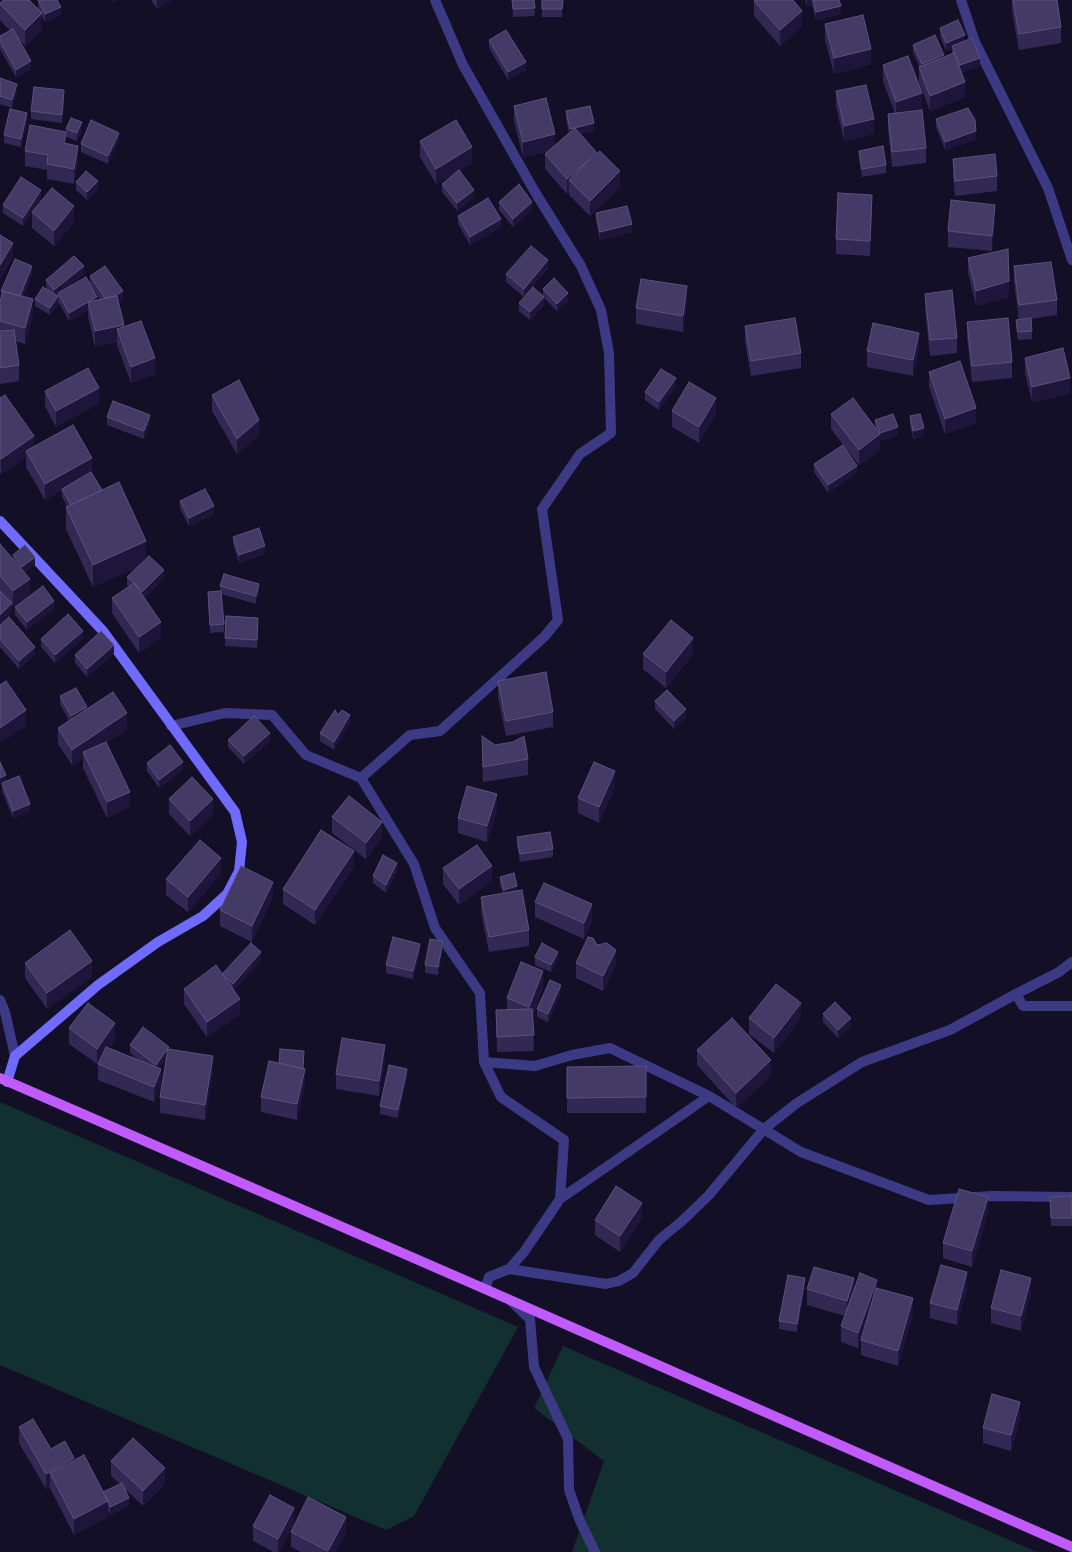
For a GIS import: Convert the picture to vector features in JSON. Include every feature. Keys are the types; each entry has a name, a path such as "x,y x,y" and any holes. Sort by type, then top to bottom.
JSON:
{"main road":[{"path":"4,1080 485,1289 1072,1547"}],"street":[{"path":"361,778 410,735 440,731 544,636 558,620 542,509 580,454 611,433 609,353 601,310 581,266 535,192 463,65 435,0"},
{"path":"961,0 975,42 1048,188 1072,260"},
{"path":"0,521 103,632 235,812 242,842 239,872 228,894 203,916 158,942 118,969 98,985 15,1056 4,1080"},
{"path":"171,726 225,713 272,715 306,755 361,778 414,864 435,928 480,992 484,1062 501,1097 564,1140 560,1199"},
{"path":"509,1269 606,1284 619,1281 633,1273 659,1240 682,1221 709,1195 764,1129 797,1103 862,1062 950,1030 1058,972 1072,962"},
{"path":"1016,994 1023,1006 1072,1006"},
{"path":"0,1000 5,1012 15,1056"},
{"path":"484,1062 535,1066 572,1055 610,1048 709,1096 801,1152 929,1200 992,1196 1072,1197"},
{"path":"485,1289 489,1277 509,1269 524,1252 560,1199 709,1096"},
{"path":"510,1300 530,1319 534,1367 568,1439 569,1490 580,1521 594,1552"}],"green space":[{"path":"0,1102 518,1327 414,1516 386,1530 0,1365"},
{"path":"563,1346 1037,1552 572,1552 604,1461 534,1408"}],"building":[{"path":"4,0 29,0 42,13 25,30 0,4"},
{"path":"38,0 57,0 61,7 45,14"},
{"path":"512,0 534,0 535,8 513,9"},
{"path":"542,0 563,0 562,9 542,9"},
{"path":"793,0 802,11 780,30 754,1"},
{"path":"813,0 839,0 841,6 816,12"},
{"path":"1013,0 1057,0 1061,27 1019,34"},
{"path":"863,15 871,49 834,58 825,24"},
{"path":"958,20 965,35 946,43 940,28"},
{"path":"13,29 31,61 16,70 0,41 0,36"},
{"path":"506,30 526,62 508,72 489,40"},
{"path":"935,35 944,55 922,64 913,45"},
{"path":"972,38 980,58 960,65 952,46"},
{"path":"954,53 965,82 930,96 919,67"},
{"path":"908,56 922,93 896,102 883,65"},
{"path":"0,78 17,84 12,100 0,96"},
{"path":"866,85 874,119 844,126 836,91"},
{"path":"34,87 64,90 62,115 31,111"},
{"path":"546,98 555,134 523,142 514,106"},
{"path":"590,106 594,123 570,129 566,111"},
{"path":"968,108 975,120 976,131 945,142 936,119"},
{"path":"10,109 27,113 21,139 4,135"},
{"path":"922,110 926,148 892,152 888,114"},
{"path":"71,118 82,122 77,133 66,129"},
{"path":"91,120 119,133 108,156 81,144"},
{"path":"456,120 472,147 436,169 420,141"},
{"path":"30,125 66,132 64,143 78,146 74,169 47,164 48,155 25,151"},
{"path":"575,128 597,153 600,151 620,171 590,201 569,180 591,158 567,179 545,154"},
{"path":"883,146 886,165 862,169 859,151"},
{"path":"995,154 997,176 955,181 953,159"},
{"path":"459,170 474,190 457,203 442,184"},
{"path":"86,171 98,181 87,192 76,182"},
{"path":"21,177 41,190 23,218 3,205"},
{"path":"519,184 532,202 513,219 499,202"},
{"path":"52,188 74,206 54,231 32,212"},
{"path":"838,193 872,195 870,241 836,239"},
{"path":"488,198 501,219 470,237 458,216"},
{"path":"951,200 995,205 992,236 948,231"},
{"path":"627,206 632,224 600,232 596,213"},
{"path":"0,235 13,243 0,265"},
{"path":"531,246 548,260 524,289 506,274"},
{"path":"1008,249 1009,281 976,291 968,258"},
{"path":"74,256 84,266 54,290 46,280"},
{"path":"15,259 32,266 20,296 1,291"},
{"path":"1051,262 1057,300 1019,305 1014,266"},
{"path":"105,266 123,291 115,296 105,298 90,276"},
{"path":"86,277 97,297 69,313 58,293"},
{"path":"554,278 568,293 557,304 543,289"},
{"path":"641,279 687,286 683,316 636,308"},
{"path":"43,287 58,296 50,308 35,299"},
{"path":"533,287 544,297 530,312 519,303"},
{"path":"952,290 957,338 930,340 925,294"},
{"path":"3,291 33,299 25,328 0,321 0,301"},
{"path":"117,296 124,325 95,331 88,302"},
{"path":"795,318 801,353 751,361 745,326"},
{"path":"1008,318 1012,362 972,366 967,322"},
{"path":"1031,318 1032,331 1018,332 1016,320"},
{"path":"141,321 155,358 131,367 117,329"},
{"path":"873,323 919,333 913,360 867,351"},
{"path":"14,330 19,365 0,368 0,331"},
{"path":"1063,348 1070,378 1032,387 1025,358"},
{"path":"960,361 976,408 945,419 929,372"},
{"path":"88,368 99,388 56,411 45,391"},
{"path":"661,369 676,378 659,402 645,392"},
{"path":"239,380 259,420 237,439 212,395"},
{"path":"689,382 716,398 699,427 672,411"},
{"path":"5,395 34,436 1,459 0,398"},
{"path":"853,398 880,434 859,450 831,414"},
{"path":"113,401 150,415 144,431 107,417"},
{"path":"893,414 898,427 880,433 875,420"},
{"path":"920,414 924,428 913,431 910,416"},
{"path":"73,425 92,458 45,484 26,451"},
{"path":"843,445 857,466 828,485 814,464"},
{"path":"91,472 102,490 71,505 62,489"},
{"path":"119,482 146,541 93,565 66,507"},
{"path":"205,489 214,506 189,518 180,501"},
{"path":"259,528 265,546 239,555 233,537"},
{"path":"0,544 30,579 13,591 0,576"},
{"path":"25,545 35,557 22,567 13,555"},
{"path":"149,556 164,570 142,592 127,577"},
{"path":"224,574 259,584 256,596 220,586"},
{"path":"134,583 161,622 139,637 112,598"},
{"path":"43,586 54,601 27,622 15,607"},
{"path":"0,591 12,603 0,615"},
{"path":"221,591 224,624 210,625 208,592"},
{"path":"68,614 83,631 55,655 41,639"},
{"path":"226,616 258,618 257,640 225,638"},
{"path":"9,617 35,647 19,661 0,639 0,625"},
{"path":"671,620 693,638 666,672 643,654"},
{"path":"101,631 114,645 87,669 75,655"},
{"path":"546,672 553,712 506,721 498,681"},
{"path":"6,681 26,710 0,728 0,685"},
{"path":"76,688 87,707 71,716 60,696"},
{"path":"667,690 686,709 674,721 655,701"},
{"path":"113,692 127,713 72,750 58,728"},
{"path":"335,710 338,715 342,710 350,715 334,742 320,733"},
{"path":"254,716 270,733 244,756 228,740"},
{"path":"482,736 495,745 513,742 524,736 528,759 483,767"},
{"path":"106,742 130,792 107,802 83,752"},
{"path":"170,745 183,762 159,780 147,763"},
{"path":"0,762 6,775 0,778"},
{"path":"594,762 615,771 599,807 578,798"},
{"path":"19,776 30,804 13,811 2,783"},
{"path":"192,777 213,799 190,821 169,799"},
{"path":"467,786 497,794 487,826 458,818"},
{"path":"349,796 382,822 366,843 332,817"},
{"path":"321,830 354,851 315,910 283,889"},
{"path":"550,832 553,849 520,854 517,837"},
{"path":"200,840 221,858 188,897 166,879"},
{"path":"477,845 492,866 459,889 443,868"},
{"path":"383,855 397,863 386,885 373,876"},
{"path":"241,866 273,882 252,926 220,910"},
{"path":"514,873 517,886 504,890 500,877"},
{"path":"544,883 592,904 584,923 535,902"},
{"path":"522,890 529,930 489,937 481,897"},
{"path":"70,930 92,961 47,993 25,963"},
{"path":"393,937 420,944 413,971 386,965"},
{"path":"588,937 593,938 597,945 607,943 616,950 603,976 576,963"},
{"path":"430,939 443,941 438,967 425,965"},
{"path":"251,943 261,952 233,984 222,974"},
{"path":"542,943 558,952 551,965 535,957"},
{"path":"521,962 543,971 529,1007 507,998"},
{"path":"216,965 240,999 207,1022 184,989"},
{"path":"550,980 561,985 548,1014 537,1009"},
{"path":"776,984 801,1003 774,1038 749,1018"},
{"path":"835,1002 851,1018 838,1030 823,1014"},
{"path":"88,1003 115,1023 97,1049 69,1028"},
{"path":"532,1009 534,1035 497,1037 496,1010"},
{"path":"732,1018 771,1060 736,1093 697,1050"},
{"path":"143,1027 169,1047 156,1065 130,1045"},
{"path":"342,1038 385,1045 379,1081 336,1074"},
{"path":"106,1047 161,1069 154,1087 98,1064"},
{"path":"168,1049 213,1056 205,1105 160,1097"},
{"path":"280,1049 304,1051 303,1069 279,1063"},
{"path":"269,1061 305,1069 297,1104 261,1097"},
{"path":"389,1065 407,1069 398,1110 380,1106"},
{"path":"646,1066 646,1097 567,1098 567,1067"},
{"path":"616,1186 642,1203 620,1236 595,1220"},
{"path":"959,1189 988,1197 972,1251 943,1243"},
{"path":"1072,1196 1072,1218 1051,1218 1050,1197"},
{"path":"941,1265 967,1272 957,1310 930,1303"},
{"path":"814,1267 854,1278 847,1301 807,1289"},
{"path":"1001,1270 1031,1278 1021,1316 991,1308"},
{"path":"860,1273 877,1280 858,1333 841,1326"},
{"path":"788,1275 805,1278 797,1324 779,1321"},
{"path":"876,1288 913,1298 898,1351 861,1340"},
{"path":"992,1394 1020,1402 1011,1435 983,1428"},
{"path":"33,1419 51,1449 65,1441 74,1458 46,1474 19,1427"},
{"path":"133,1438 165,1468 143,1491 111,1461"},
{"path":"84,1455 108,1501 74,1519 50,1473"},
{"path":"122,1483 129,1498 110,1507 103,1492"},
{"path":"270,1495 294,1508 278,1539 253,1526"},
{"path":"308,1497 346,1517 328,1551 291,1532"}]}
